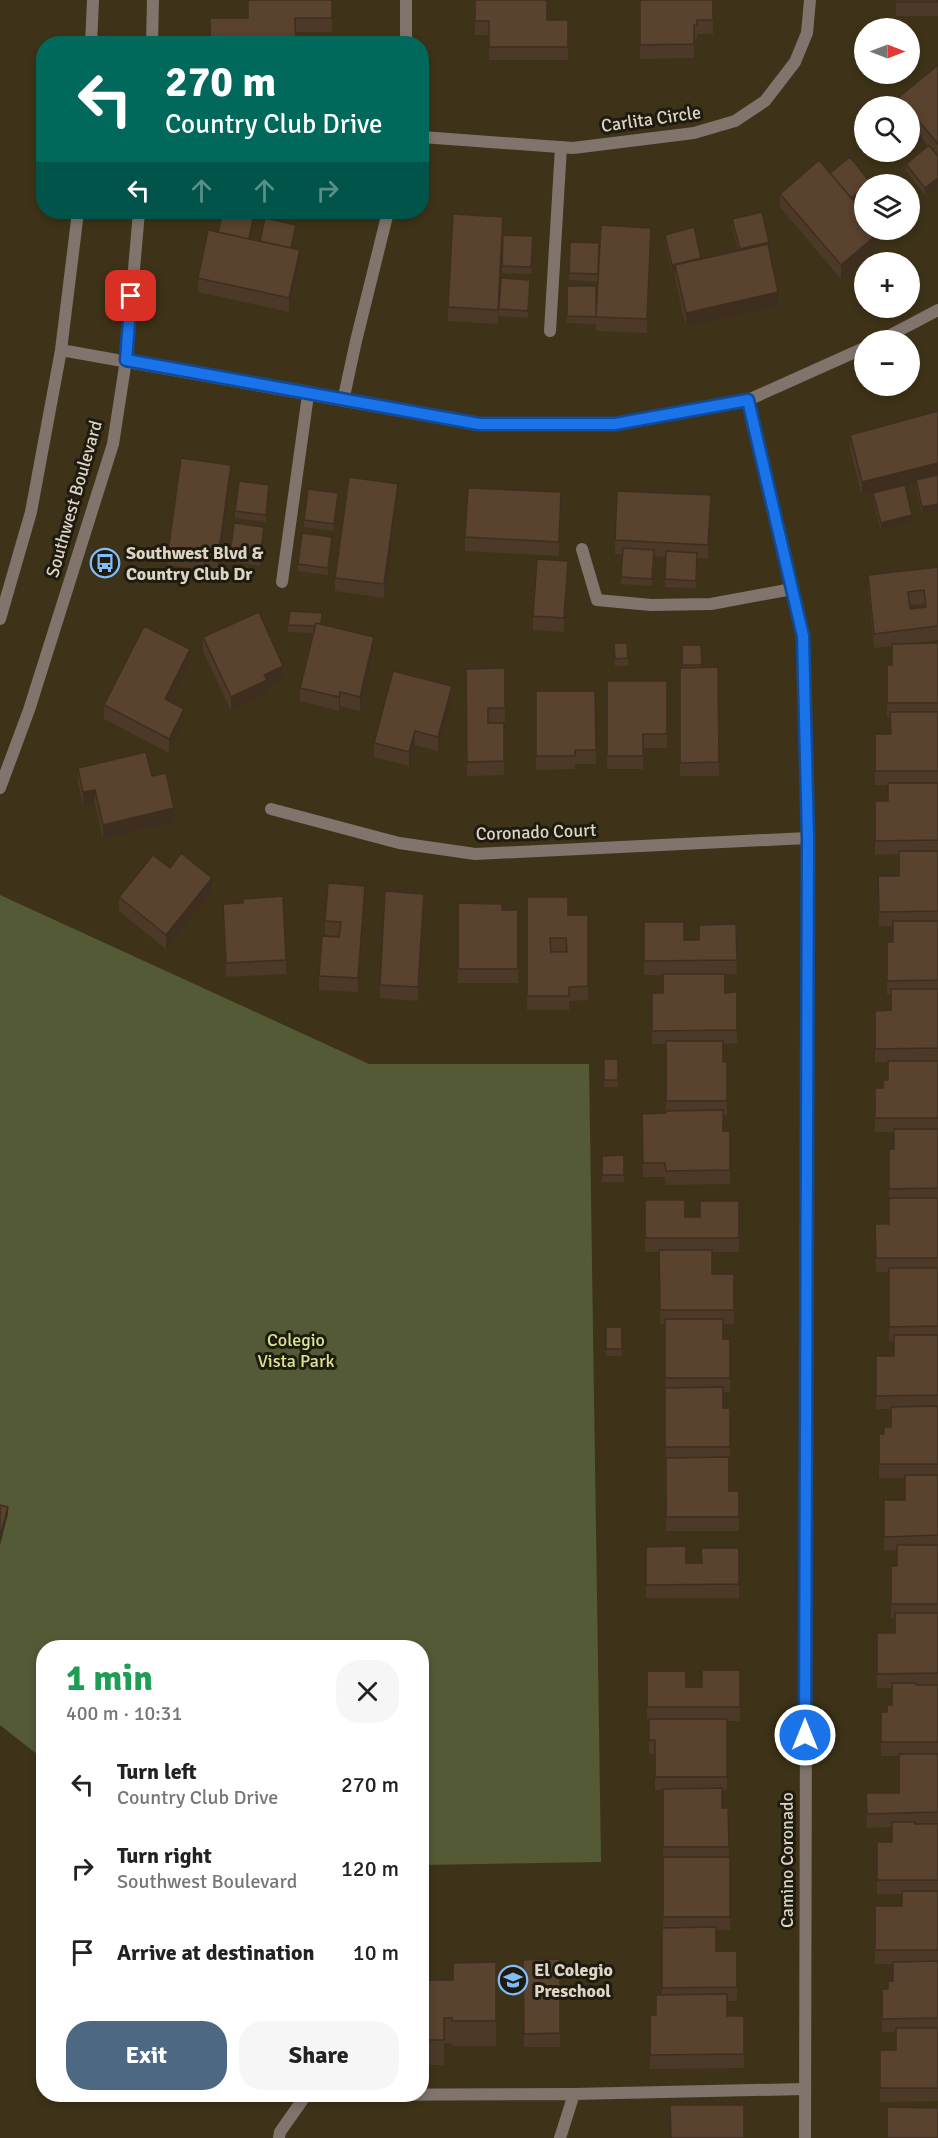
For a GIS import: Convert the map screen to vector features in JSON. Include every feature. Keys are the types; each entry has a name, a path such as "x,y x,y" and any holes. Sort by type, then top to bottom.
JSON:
{"street":[{"path":"91,36 93,0"},
{"path":"152,36 153,0"},
{"path":"406,0 406,36"},
{"name":"Carlita Circle","path":"429,138 573,148 694,133 735,121 765,101 795,62 807,33 810,0"},
{"path":"550,331 561,147"},
{"name":"Southwest Boulevard","path":"0,619 31,512 62,350 77,219"},
{"name":"Southwest Boulevard","path":"0,788 29,710 113,444 126,360 138,219"},
{"path":"343,401 386,219"},
{"path":"900,330 938,310"},
{"path":"62,350 479,424 615,424 748,400 854,352"},
{"path":"282,582 308,394"},
{"name":"Camino Coronado","path":"748,400 803,636 808,838 805,2138"},
{"path":"582,549 597,600 651,605 711,604 792,589"},
{"name":"Coronado Court","path":"271,809 399,843 475,854 808,838"},
{"path":"429,2095 804,2089"},
{"path":"560,2138 574,2094"},
{"path":"279,2138 279,2132 301,2102"}],"green space":[{"name":"Colegio Vista Park","path":"0,895 369,1064 589,1064 601,1862 429,1865 429,1640 36,1640 36,1753 0,1725"}],"building":[{"path":"248,0 332,0 332,18 295,18 296,36 210,36 210,18 248,18"},
{"path":"475,0 547,0 547,20 568,20 568,47 489,47 489,21 475,21"},
{"path":"640,0 713,0 713,20 697,20 697,25 694,25 694,44 640,45"},
{"path":"896,0 938,0 938,2 896,2"},
{"path":"938,65 938,144 920,122 920,96 900,96 915,84 920,84 920,80"},
{"path":"929,145 938,156 938,178 925,188 920,182 920,174 914,174 906,164 920,162 920,152"},
{"path":"850,157 864,174 854,174 854,195 851,198 830,173"},
{"path":"819,160 854,201 854,240 871,240 841,265 780,194"},
{"path":"762,212 769,242 740,249 732,219"},
{"path":"453,214 503,217 498,310 448,307"},
{"path":"221,219 253,219 249,239 218,232"},
{"path":"265,219 296,225 291,248 260,241"},
{"path":"601,225 651,228 647,319 596,317"},
{"path":"694,227 701,258 672,265 665,235"},
{"path":"208,230 300,250 289,298 198,278"},
{"path":"503,235 533,236 531,267 502,266"},
{"path":"570,242 599,243 598,274 569,273"},
{"path":"768,244 778,292 686,313 675,265"},
{"path":"501,278 530,280 528,311 499,309"},
{"path":"567,286 596,286 596,317 567,316"},
{"path":"938,411 938,463 862,482 850,435"},
{"path":"181,458 231,465 218,558 168,552"},
{"path":"938,475 938,504 922,507 916,480"},
{"path":"349,477 398,484 384,584 335,578"},
{"path":"239,481 269,485 266,515 235,511"},
{"path":"905,485 912,515 881,523 873,493"},
{"path":"468,488 561,492 559,542 465,537"},
{"path":"308,489 338,493 334,524 304,520"},
{"path":"617,491 711,495 708,545 615,540"},
{"path":"234,523 264,527 260,559 230,554"},
{"path":"302,533 332,537 328,568 298,564"},
{"path":"623,548 654,550 652,579 621,577"},
{"path":"666,551 697,553 696,581 665,579"},
{"path":"537,559 568,561 564,618 533,616"},
{"path":"938,567 938,626 874,634 868,575","holes":["924,590 926,607 910,609 908,592"]},
{"path":"290,611 322,613 321,624 316,623 315,626 288,625"},
{"path":"259,612 283,666 264,675 267,680 231,697 203,637"},
{"path":"316,623 374,637 360,697 340,692 339,697 300,688"},
{"path":"144,626 190,649 165,699 184,709 169,739 104,705"},
{"path":"614,643 627,643 628,658 615,659"},
{"path":"938,643 938,703 887,703 887,665 892,665 892,644"},
{"path":"682,645 701,645 702,665 682,665"},
{"path":"718,667 719,762 680,763 680,668"},
{"path":"505,668 505,708 488,708 488,723 504,723 504,761 467,762 466,669"},
{"path":"393,671 452,686 438,737 415,731 409,752 374,743"},
{"path":"607,681 667,681 667,734 643,734 643,756 607,756"},
{"path":"536,691 595,691 596,750 575,750 575,756 536,756"},
{"path":"890,712 938,712 938,771 875,771 875,734 891,734"},
{"path":"146,752 152,776 166,773 174,808 103,825 95,790 83,792 78,768"},
{"path":"888,783 938,783 938,840 875,841 875,801 888,801"},
{"path":"899,851 938,851 938,911 879,912 878,876 899,876"},
{"path":"181,853 212,878 166,935 119,897 153,855 170,868"},
{"path":"328,883 365,886 358,978 319,976 322,936 339,937 341,922 325,921"},
{"path":"385,891 424,894 418,987 380,985"},
{"path":"283,896 286,960 226,963 223,904 243,903 243,899"},
{"path":"527,897 568,897 568,915 588,915 588,986 569,987 569,996 527,996","holes":["550,938 566,938 567,952 551,952"]},
{"path":"458,903 502,904 502,910 518,910 518,969 458,969"},
{"path":"893,921 938,921 938,980 887,981 887,942 893,942"},
{"path":"644,922 684,922 684,940 699,940 699,925 736,924 737,960 644,961"},
{"path":"663,974 725,974 725,993 737,992 737,1030 652,1031 652,993 663,993"},
{"path":"891,989 938,989 938,1048 875,1049 875,1011 891,1010"},
{"path":"666,1041 723,1041 723,1062 727,1062 727,1101 666,1101"},
{"path":"604,1059 618,1059 618,1080 604,1080"},
{"path":"888,1061 938,1061 938,1118 875,1118 875,1088 883,1088 883,1080 888,1080"},
{"path":"723,1110 723,1131 730,1131 730,1170 666,1171 665,1163 643,1163 642,1114 666,1113 666,1111"},
{"path":"894,1129 938,1129 938,1188 889,1189 889,1149 894,1149"},
{"path":"624,1155 624,1175 602,1175 602,1156"},
{"path":"889,1198 938,1198 938,1258 876,1258 875,1224 889,1224"},
{"path":"645,1200 685,1200 685,1217 700,1217 700,1201 739,1201 739,1238 645,1238"},
{"path":"659,1250 712,1250 712,1274 734,1274 734,1310 660,1310"},
{"path":"889,1268 938,1268 938,1326 889,1327"},
{"path":"665,1319 723,1319 723,1339 730,1339 730,1378 665,1378"},
{"path":"606,1327 622,1327 622,1349 606,1349"},
{"path":"894,1335 938,1335 938,1395 876,1396 876,1356 894,1356"},
{"path":"723,1387 723,1408 730,1408 730,1447 665,1447 665,1388"},
{"path":"938,1406 938,1464 879,1464 879,1434 884,1434 884,1427 891,1427 891,1407"},
{"path":"729,1457 729,1491 739,1491 739,1517 666,1517 666,1458"},
{"path":"905,1475 938,1475 938,1535 884,1537 884,1500 905,1500"},
{"path":"0,1505 8,1507 0,1537"},
{"path":"897,1545 938,1545 938,1604 891,1604 891,1566 897,1566"},
{"path":"686,1546 686,1563 702,1563 701,1548 739,1548 739,1584 646,1585 646,1547"},
{"path":"895,1613 938,1613 938,1673 877,1674 877,1633 895,1633"},
{"path":"702,1670 740,1670 740,1707 647,1707 647,1671 686,1671 686,1687 702,1687"},
{"path":"892,1683 938,1685 938,1742 881,1742 881,1712 887,1712 887,1705 892,1705"},
{"path":"649,1719 727,1719 727,1777 655,1777 655,1740 649,1740"},
{"path":"899,1754 938,1754 938,1812 867,1814 866,1793 899,1793"},
{"path":"722,1788 722,1808 728,1808 729,1847 663,1847 663,1789"},
{"path":"892,1822 938,1824 938,1880 877,1880 877,1842 892,1842"},
{"path":"663,1857 730,1857 730,1917 663,1917"},
{"path":"902,1891 938,1891 938,1950 875,1950 875,1906 902,1906"},
{"path":"716,1927 716,1951 737,1951 737,1987 662,1988 662,1928"},
{"path":"560,1959 560,2033 524,2034 523,1960"},
{"path":"938,1961 938,2018 882,2019 882,1989 888,1989 888,1981 893,1981 893,1962"},
{"path":"496,1962 496,2021 452,2021 452,2018 444,2018 444,2040 429,2040 429,1980 453,1980 453,1963"},
{"path":"727,1994 727,2016 744,2016 744,2054 650,2055 650,2015 656,2015 656,1995"},
{"path":"896,2028 938,2028 938,2088 880,2088 880,2050 896,2050"},
{"path":"670,2105 744,2105 744,2138 671,2138"},
{"path":"887,2107 938,2108 938,2138 887,2138"}],"place":[{"name":"Southwest Blvd & Country Club Dr","path":"105,563"},
{"name":"El Colegio Preschool","path":"513,1980"}],"route":[{"path":"131,296 126,360 479,424 615,424 748,400 803,636 808,838 805,1735"}]}
